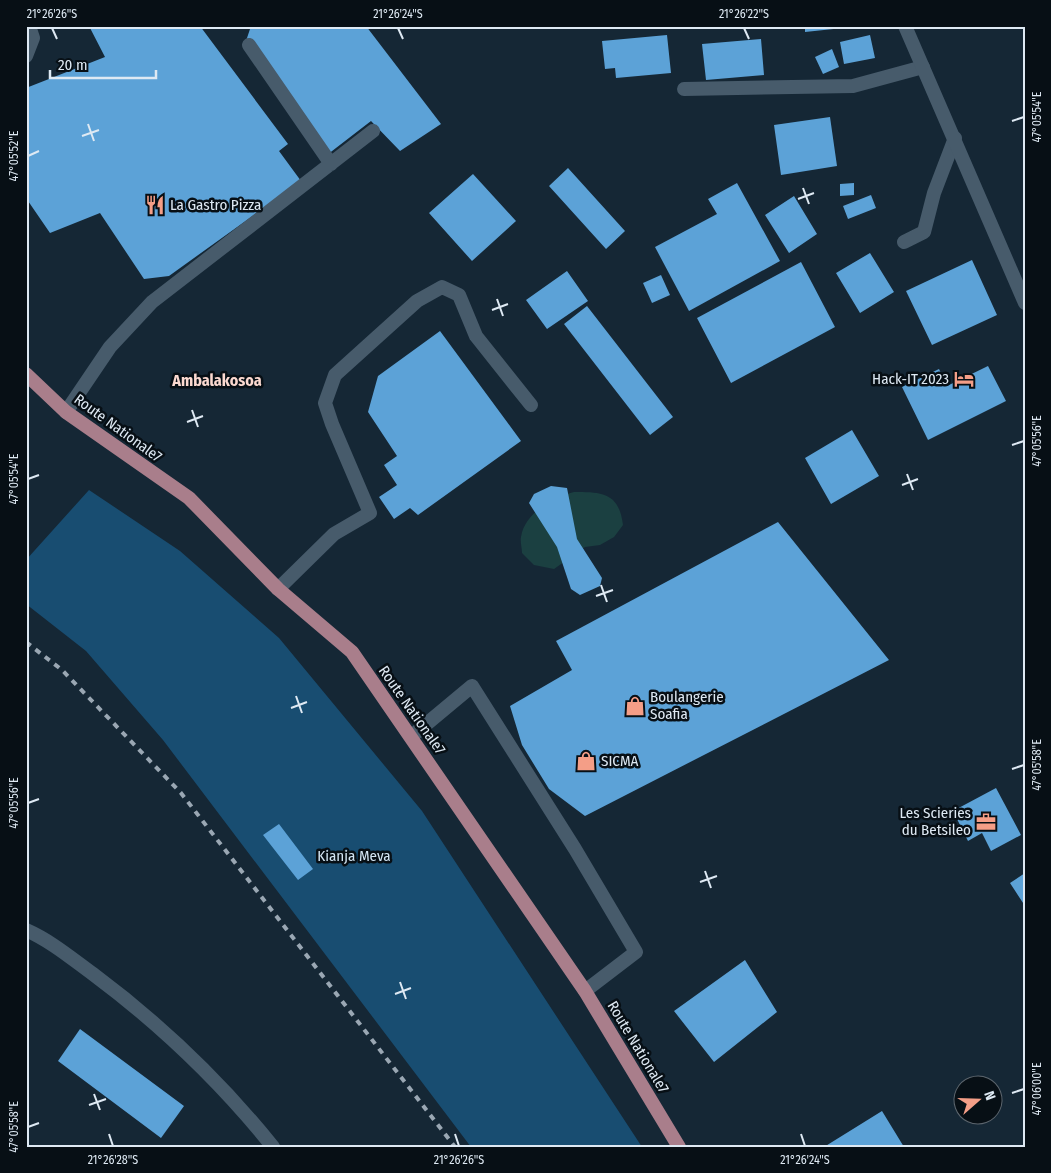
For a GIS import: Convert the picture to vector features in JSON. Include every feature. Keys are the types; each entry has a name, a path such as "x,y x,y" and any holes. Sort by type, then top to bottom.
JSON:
{"main road":[{"name":"Route Nationale7","path":"26,374 66,412 189,498 278,589 352,652 412,736 584,991 679,1147"}],"street":[{"path":"26,56 33,38 29,26"},
{"path":"905,26 1025,303"},
{"path":"249,45 331,164"},
{"path":"684,89 853,86 923,67"},
{"path":"66,412 110,347 152,302 372,131"},
{"path":"904,242 924,232 934,192 955,138"},
{"path":"278,589 334,534 370,513 325,404 335,375 417,301 442,286 460,295 476,336 531,405"},
{"path":"412,736 472,686 575,849 636,952 584,991"},
{"path":"26,930 45,939 114,989 192,1056 243,1110 273,1147"}],"green space":[{"name":"Kianja Meva","path":"89,490 180,551 279,638 422,811 642,1147 471,1147 163,740 86,651 26,604 26,560"}],"shaded area":[{"path":"574,492 608,496 618,506 623,525 614,537 600,545 585,547 554,569 534,565 522,553 521,539 528,520 549,502"}],"building":[{"path":"89,26 200,26 288,144 279,151 301,181 169,276 144,279 100,213 50,233 26,198 26,88 105,57"},
{"path":"251,26 366,26 441,124 400,151 371,121 323,158 246,41"},
{"path":"805,26 842,26 843,28 805,32"},
{"path":"667,35 671,73 616,78 615,68 605,69 602,41"},
{"path":"870,35 875,58 844,64 840,42"},
{"path":"761,39 764,75 706,80 702,44"},
{"path":"832,49 839,67 823,74 815,57"},
{"path":"830,117 837,166 781,175 774,125"},
{"path":"568,168 625,231 606,249 549,186"},
{"path":"473,174 516,221 472,261 429,213"},
{"path":"737,183 780,261 689,311 655,247 717,214 708,199"},
{"path":"854,183 854,195 840,196 840,184"},
{"path":"871,195 876,208 848,219 843,206"},
{"path":"794,196 817,234 789,253 765,215"},
{"path":"870,253 894,292 860,313 836,273"},
{"path":"972,260 997,315 932,345 906,291"},
{"path":"801,262 835,327 731,383 697,318"},
{"path":"567,271 588,301 547,329 526,300"},
{"path":"661,275 670,295 652,303 643,283"},
{"path":"587,306 673,417 650,435 564,324"},
{"path":"440,331 521,441 418,515 410,508 394,519 379,497 397,485 384,465 397,456 368,412 378,376"},
{"path":"988,366 1006,401 928,440 902,387 939,369 947,386"},
{"path":"852,430 879,476 831,504 805,458"},
{"path":"551,486 567,488 577,539 602,578 600,586 580,595 571,589 557,547 529,503 534,494"},
{"path":"778,522 889,660 585,816 549,789 522,745 510,706 572,670 556,641"},
{"name":"Les Scieries du Betsileo","path":"996,788 1021,835 991,851 982,833 968,841 953,811"},
{"path":"279,824 313,869 298,880 263,835"},
{"path":"1025,873 1025,906 1010,883"},
{"path":"745,960 777,1012 714,1062 674,1011"},
{"path":"80,1029 184,1106 161,1138 58,1061"},
{"path":"882,1111 904,1147 824,1147"}],"railway":[{"path":"26,642 62,670 181,793 455,1147"}],"place":[{"name":"La Gastro Pizza","path":"155,205"},
{"name":"Hack-IT 2023","path":"964,379"},
{"name":"Boulangerie Soafia","path":"635,706"},
{"name":"SICMA","path":"586,761"},
{"name":"Les Scieries du Betsileo","path":"986,822"}],"district":[{"name":"Ambalakosoa","path":"217,380"}]}
